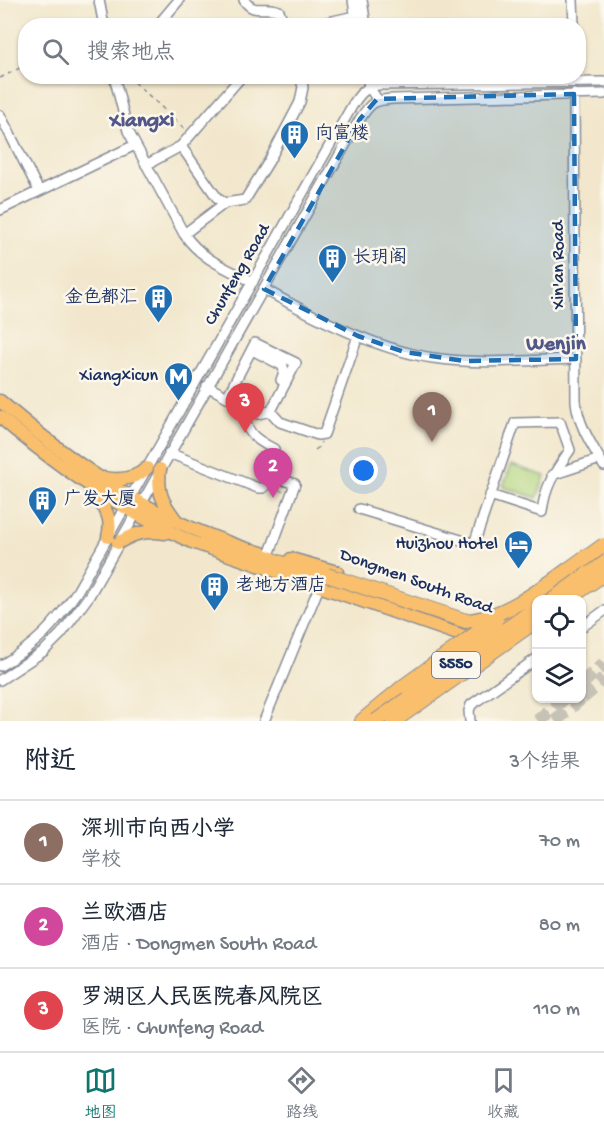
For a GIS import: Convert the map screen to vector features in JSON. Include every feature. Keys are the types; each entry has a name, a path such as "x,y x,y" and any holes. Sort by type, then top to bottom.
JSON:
{"highway":[{"path":"363,721 404,686 515,605 604,545"},
{"path":"253,551 322,581 466,621 486,618 515,605"},
{"path":"475,646 587,556"},
{"path":"555,595 604,560"},
{"path":"574,595 604,574"},
{"name":"S550","path":"376,721 475,646 532,611"},
{"name":"S550","path":"394,721 532,624"}],"main road":[{"name":"Dongmen South Road","path":"0,401 41,437 133,506"},
{"name":"Dongmen South Road","path":"0,417 33,446 79,480 176,528 322,581 475,646 508,648"},
{"path":"97,477 118,480 130,478 137,476 147,468"},
{"path":"79,480 108,512 113,540 141,532 176,528 162,502 160,470"},
{"name":"Dongmen South Road","path":"176,528 253,551 318,565 419,600 493,629 502,636 508,648"},
{"path":"363,721 475,646 493,629 604,551"},
{"path":"584,595 604,581"},
{"path":"404,721 532,631"}],"street":[{"path":"99,0 102,18"},
{"path":"164,18 179,0"},
{"path":"244,0 253,9 279,10 282,18"},
{"path":"353,0 359,18"},
{"path":"359,18 362,0"},
{"path":"573,0 574,18"},
{"path":"586,80 604,82"},
{"path":"116,84 125,122 135,145 183,232 195,249 206,258 253,282"},
{"path":"146,165 181,146 235,84"},
{"path":"183,232 225,203 245,200 300,102 302,84"},
{"name":"Chunfeng Road","path":"133,506 147,468 352,106 362,92 373,84"},
{"path":"374,84 377,99 604,94"},
{"name":"Xin'an Road","path":"574,94 577,411 583,429 602,462"},
{"name":"Chunfeng Road","path":"0,666 36,643 53,626 113,540 133,506 160,470 360,119 377,99"},
{"path":"0,115 39,191"},
{"path":"0,210 135,145"},
{"path":"181,146 218,199 225,203"},
{"path":"183,232 201,216"},
{"path":"264,289 358,336 404,352 465,361 576,359"},
{"path":"271,412 280,422 318,435 324,434 358,336"},
{"path":"226,397 255,343 300,365 271,412"},
{"path":"252,350 283,366 284,372 281,380"},
{"path":"207,386 258,414 271,412"},
{"path":"258,414 279,397"},
{"path":"245,407 246,423 254,437 274,449"},
{"path":"359,509 474,544 490,495 515,423 560,422 570,450 552,475 544,494 542,512 490,495"},
{"path":"170,453 258,488 263,488 275,477 295,484 269,555"},
{"path":"552,475 602,462"},
{"path":"280,489 285,485 294,487"},
{"name":"Chunfeng Road","path":"0,680 44,651 61,634 88,596 113,540"},
{"path":"264,721 322,581"},
{"path":"586,624 604,611"},
{"path":"470,721 471,705 532,662"}],"path":[{"path":"0,78 18,68"},
{"path":"137,84 191,135"}],"highlighted area":[{"path":"574,94 576,359 465,361 404,352 358,336 264,289 360,119 377,99"}],"green space":[{"path":"511,465 545,476 537,498 503,487"}],"tunnel":[{"path":"586,680 604,664"},
{"path":"586,695 604,679"},
{"path":"538,721 558,703"},
{"path":"555,721 575,703"}],"place":[{"name":"向富楼","path":"294,160"},
{"name":"长玥阁","path":"332,284"},
{"name":"金色都汇","path":"158,324"},
{"name":"Xiangxicun","path":"179,402"},
{"name":"罗湖区人民医院春风院区","path":"245,433"},
{"name":"深圳市向西小学","path":"432,442"},
{"name":"兰欧酒店","path":"273,498"},
{"name":"广发大厦","path":"43,526"},
{"name":"Huizhou Hotel","path":"519,570"},
{"name":"老地方酒店","path":"215,612"}],"district":[{"name":"Xiangxi","path":"142,122"},
{"name":"Wenjin","path":"556,345"}]}
